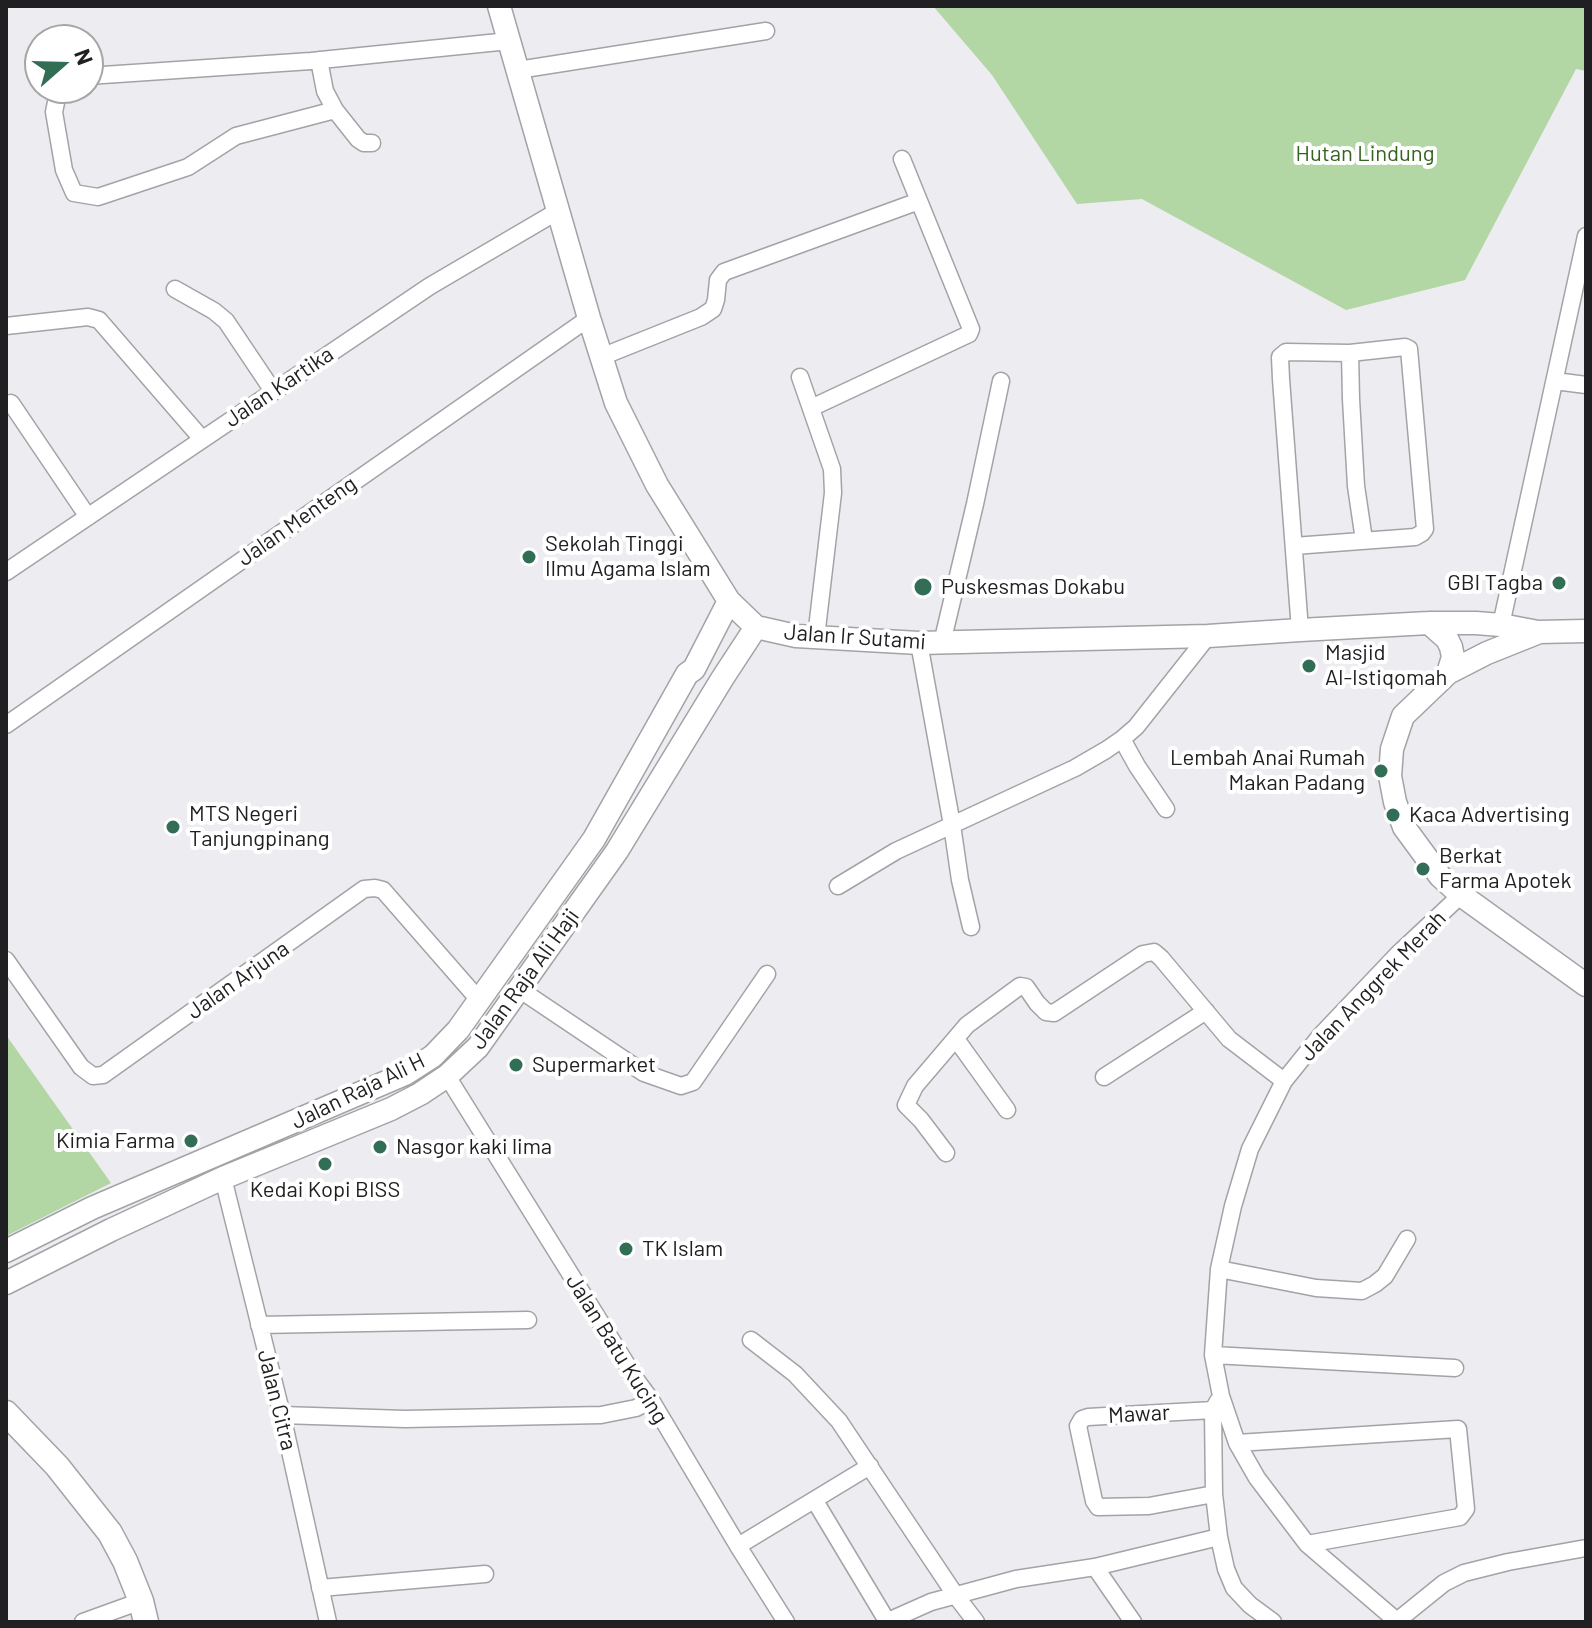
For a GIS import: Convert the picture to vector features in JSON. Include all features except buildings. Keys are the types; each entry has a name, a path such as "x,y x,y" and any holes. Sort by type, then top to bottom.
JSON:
{"highway":[{"path":"8,1419 57,1466 110,1533 125,1561 144,1612"}],"main road":[{"name":"Jalan Ir Sutami","path":"499,6 616,403 657,485 729,601 756,627 796,636 919,643 1208,636 1429,623 1501,625 1538,632"},
{"name":"Jalan Raja Ali H","path":"6,1251 92,1208 405,1074 433,1056 458,1030 594,839 687,674 694,669 729,601"},
{"path":"1429,623 1447,639 1451,647 1453,657 1448,673"},
{"name":"Jalan Raja Ali Haji","path":"6,1283 223,1178 391,1109 447,1076 478,1047 617,851 756,627"},
{"path":"1586,631 1538,632 1448,673 1403,716 1392,749 1390,776 1404,827 1440,876 1461,895 1586,985"},
{"path":"405,1074 420,1094"}],"street":[{"path":"518,70 766,31"},
{"path":"104,75 319,60 509,41"},
{"path":"319,60 325,91 335,110 358,139 372,143"},
{"path":"56,104 54,112 64,170 74,193 98,197 188,167 236,136 335,110"},
{"path":"811,408 969,334 971,329 902,159"},
{"path":"601,357 701,317 713,309 718,280 724,272 919,201"},
{"name":"Jalan Kartika","path":"6,572 430,286 558,211"},
{"path":"1501,625 1586,236"},
{"path":"175,289 226,321 273,391"},
{"path":"6,326 88,317 99,320 202,439"},
{"name":"Jalan Menteng","path":"6,725 589,318"},
{"path":"1294,546 1415,537 1425,529 1409,349 1350,353 1286,352 1280,357 1300,630"},
{"path":"1350,353 1356,486 1364,540"},
{"path":"800,377 832,469 833,493 816,637"},
{"path":"942,643 1001,381"},
{"path":"1555,381 1586,385"},
{"path":"11,403 88,517"},
{"path":"838,886 896,851 1075,768 1122,739 1136,727 1208,636"},
{"path":"919,643 971,927"},
{"path":"1122,739 1166,809"},
{"name":"Jalan Arjuna","path":"6,960 81,1067 93,1076 103,1075 364,889 383,890 479,1000"},
{"name":"Jalan Anggrek Merah","path":"1397,1622 1307,1544 1257,1478 1237,1443 1217,1403 1213,1355 1219,1269 1250,1149 1284,1081 1321,1035 1398,954 1461,895"},
{"path":"946,1153 906,1105 915,1086 967,1025 1020,986 1026,987 1046,1012 1054,1013 1143,954 1154,952 1161,958 1229,1039 1284,1081"},
{"path":"519,989 644,1073 681,1086 693,1082 767,974"},
{"path":"1104,1077 1206,1011"},
{"path":"956,1039 1007,1110"},
{"name":"Jalan Batu Kucing","path":"447,1076 651,1400 786,1622"},
{"name":"Jalan Citra","path":"223,1178 282,1415 328,1622"},
{"path":"1219,1269 1316,1288 1362,1291 1385,1276 1407,1239"},
{"path":"259,1325 528,1320"},
{"path":"751,1340 795,1374 839,1421 976,1622"},
{"path":"1213,1355 1455,1368"},
{"path":"282,1415 405,1419 601,1415 636,1408 651,1400"},
{"path":"1217,1403 1214,1494 1226,1569 1234,1588 1273,1622"},
{"name":"Mawar","path":"1214,1494 1149,1506 1098,1507 1094,1501 1078,1426 1082,1419 1088,1417 1217,1403"},
{"path":"1237,1443 1458,1429 1466,1509 1460,1517 1307,1544"},
{"path":"738,1546 870,1466"},
{"path":"815,1501 886,1622 931,1602 1016,1579 1095,1567 1219,1537"},
{"path":"1397,1622 1444,1583 1464,1573 1586,1548"},
{"path":"1095,1567 1133,1622"},
{"path":"320,1588 485,1574"},
{"path":"83,1622 144,1612"}],"green space":[{"name":"Hutan Lindung","path":"933,6 1586,6 1586,71 1576,69 1465,280 1346,310 1142,199 1077,204 992,75"},
{"path":"6,1035 111,1183 6,1236"}],"place":[{"name":"Sekolah Tinggi Ilmu Agama Islam","path":"529,557"},
{"name":"GBI Tagba","path":"1559,583"},
{"name":"Puskesmas Dokabu","path":"923,587"},
{"name":"Masjid Al-Istiqomah","path":"1309,666"},
{"name":"Lembah Anai Rumah Makan Padang","path":"1381,771"},
{"name":"Kaca Advertising","path":"1393,815"},
{"name":"MTS Negeri Tanjungpinang","path":"173,827"},
{"name":"Berkat Farma Apotek","path":"1423,869"},
{"name":"Supermarket","path":"516,1065"},
{"name":"Kimia Farma","path":"191,1141"},
{"name":"Nasgor kaki lima","path":"380,1147"},
{"name":"Kedai Kopi BISS","path":"325,1164"},
{"name":"TK Islam","path":"626,1249"}]}
